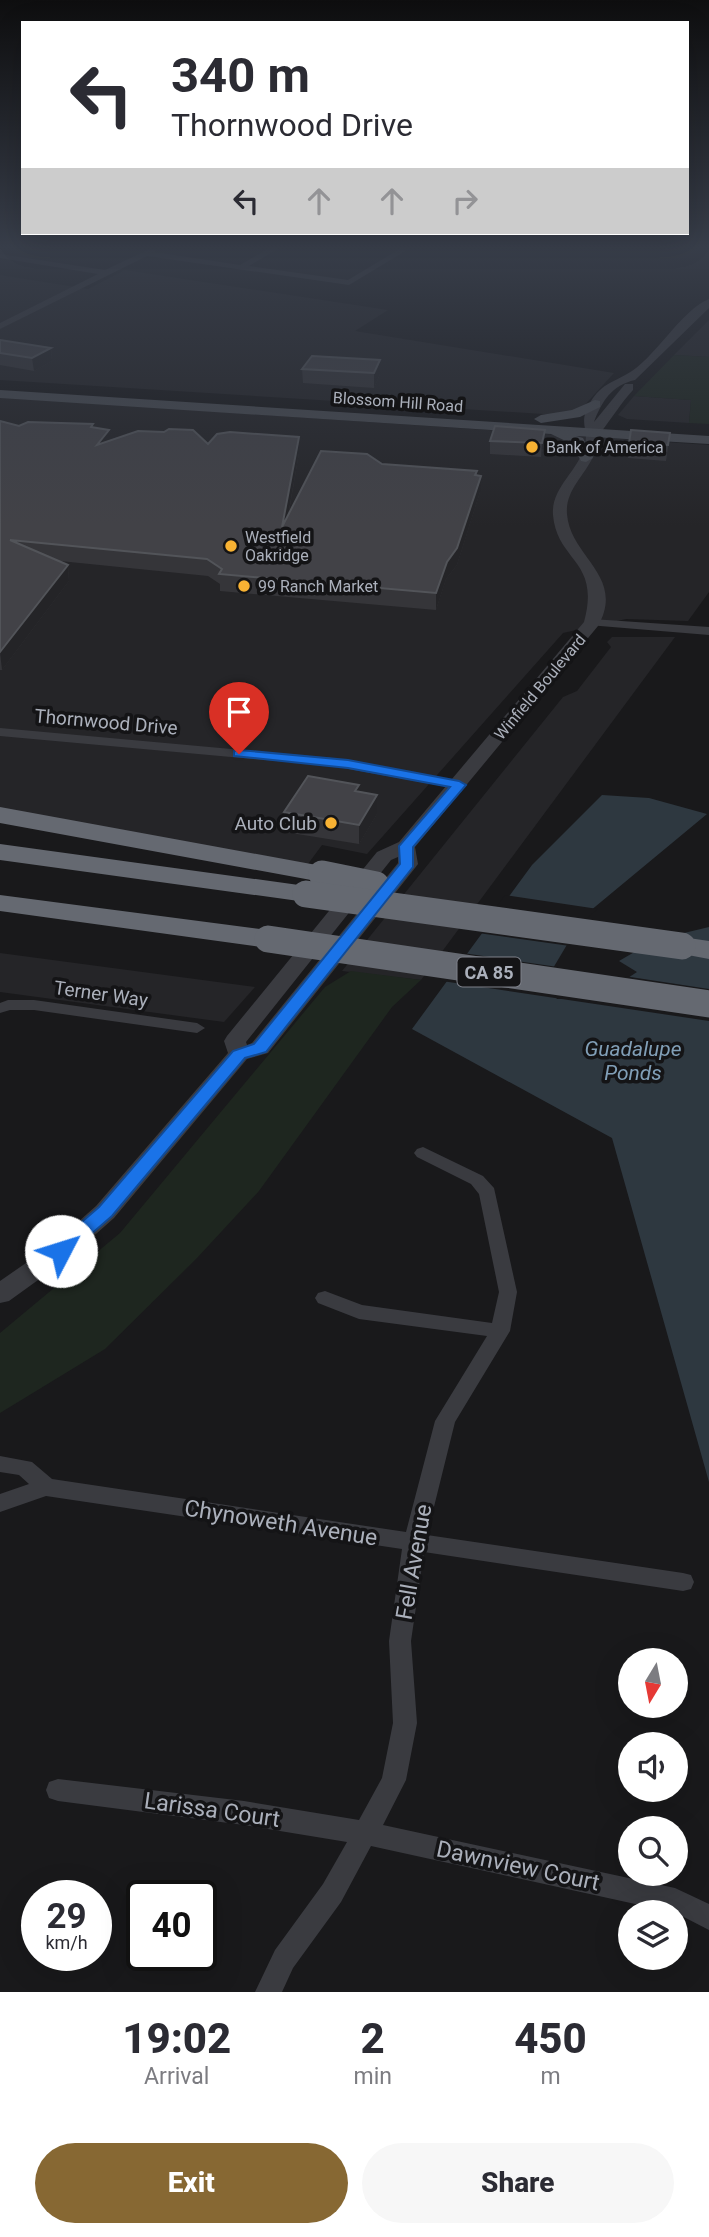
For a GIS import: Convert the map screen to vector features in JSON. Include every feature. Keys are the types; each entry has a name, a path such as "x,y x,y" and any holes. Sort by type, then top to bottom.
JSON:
{"highway":[{"path":"0,815 314,884 695,948"},
{"path":"0,852 314,884"},
{"name":"CA 85","path":"0,903 268,939 709,1004"}],"main road":[{"name":"Blossom Hill Road","path":"0,384 540,419 646,436 709,440"},
{"name":"Blossom Hill Road","path":"0,394 523,428 596,426 709,430"},
{"path":"540,419 575,414 595,404"},
{"path":"523,428 573,437 588,455 616,440 646,436"}],"street":[{"name":"Winfield Boulevard","path":"0,1294 61,1251 105,1212 239,1054 260,1048 408,864 406,846 592,623 598,590 593,574 560,517 560,500 588,455 596,426 595,404 619,379 631,377 670,340"},
{"name":"Winfield Boulevard","path":"596,426 634,382 631,377"},
{"path":"592,623 709,631"},
{"name":"Thornwood Drive","path":"0,732 332,762 459,785"},
{"name":"Terner Way","path":"0,1008 20,1004 197,1028"},
{"name":"Fell Avenue","path":"268,1992 284,1959 332,1894 394,1780 405,1723 401,1641 414,1543 444,1421 499,1331 508,1292 488,1192 477,1180 424,1153"},
{"path":"325,1298 359,1312 499,1331"},
{"name":"Chynoweth Avenue","path":"0,1464 25,1468 46,1487"},
{"name":"Chynoweth Avenue","path":"0,1503 46,1487 683,1582"},
{"name":"Larissa Court","path":"58,1790 244,1813 365,1833"},
{"name":"Dawnview Court","path":"365,1833 675,1901 709,1917"}],"shaded area":[{"path":"0,340 410,340 614,373 582,408 559,415 0,380"},
{"path":"689,340 709,340 709,357 674,355"},
{"path":"674,355 709,357 709,424 689,423 691,400 634,396"},
{"path":"634,396 691,400 689,423 627,419 618,415"},
{"path":"0,397 709,445 709,592 688,621 626,619 563,633 367,854 322,845 308,864 0,811"},
{"path":"612,637 675,637 421,980 342,971 563,697 577,691 611,647 607,642"},
{"path":"0,953 255,987 224,1022 0,992"},
{"path":"351,971 421,980 392,1007 259,1191 197,1258 105,1349 0,1413 0,1333 120,1233 325,987"}],"water":[{"name":"Guadalupe Ponds","path":"602,795 649,798 707,814 584,916 546,980 557,999 599,992 637,972 619,961 655,940 709,927 709,1482 612,1138 412,1029 532,865"}],"pier":[{"path":"505,895 598,909 587,918 570,946 478,933"},
{"path":"463,953 558,967 550,980 624,976 709,989 709,1021 442,981"}],"building":[{"path":"0,340 51,348 32,358 0,353"},
{"path":"312,356 380,360 374,373 302,369"},
{"name":"Westfield Oakridge","path":"0,421 19,426 28,422 93,424 91,427 109,430 97,445 138,431 164,432 169,429 193,430 208,444 217,434 230,432 299,437 282,527 321,451 367,454 382,464 477,471 475,475 481,476 457,548 447,562 436,593 219,574 222,569 207,559 10,540 68,565 0,652"},
{"path":"495,426 545,430 542,443 490,441"},
{"path":"631,430 670,433 668,445 629,443"},
{"path":"308,776 359,785 355,791 377,795 359,825 284,812"}],"place":[{"name":"Bank of America","path":"532,447"},
{"name":"Westfield Oakridge","path":"231,546"},
{"name":"99 Ranch Market","path":"244,586"},
{"name":"Auto Club","path":"331,823"}],"route":[{"path":"61,1251 105,1212 126,1189 239,1054 260,1048 408,864 406,846 459,785 348,764 239,754"}]}
